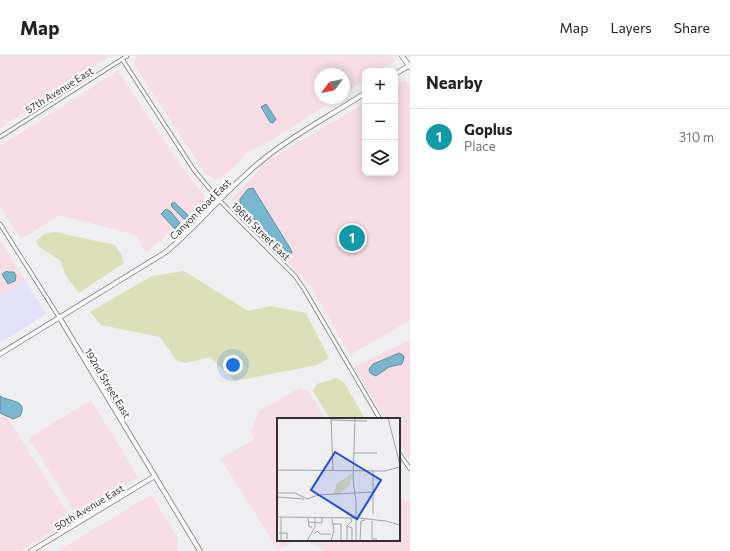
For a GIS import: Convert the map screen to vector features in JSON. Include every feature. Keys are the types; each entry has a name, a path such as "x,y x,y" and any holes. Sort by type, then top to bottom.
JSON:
{"main road":[{"path":"398,72 410,66 402,56"},
{"name":"Canyon Road East","path":"0,354 166,252 187,235 219,200 266,157 362,95"},
{"name":"192nd Street East","path":"59,317 200,551"},
{"name":"50th Avenue East","path":"31,551 155,476"}],"street":[{"name":"57th Avenue East","path":"0,137 128,56"},
{"name":"196th Street East","path":"122,59 187,160 219,200 300,283 379,418"},
{"name":"192nd Street East","path":"0,224 59,317"},
{"path":"400,454 410,469"}],"shaded area":[{"path":"0,56 110,56 0,128"},
{"path":"138,56 392,56 395,61 383,68 362,68 362,82 350,89 350,68 314,68 314,104 328,104 272,140 248,152 228,173 216,180 205,173 133,63"},
{"path":"118,71 185,172 204,195 204,204 146,252 136,235 60,215 21,239 0,206 0,146"},
{"path":"405,80 410,85 410,320 350,355 310,285 234,207 231,200 269,160 362,105 362,176 398,176 398,84"},
{"path":"0,240 25,280 0,296"},
{"path":"25,280 46,314 0,343 0,296"},
{"path":"410,340 410,461 400,445 400,418 384,418 354,367"},
{"path":"299,388 309,392 324,418 277,418 277,541 293,541 278,550 221,459 255,439 251,433 258,412"},
{"path":"91,400 138,477 77,515 29,438"},
{"path":"5,414 71,519 20,551 0,551 0,417"},
{"path":"151,495 177,537 178,551 58,551"},
{"path":"400,497 410,502 410,551 325,551 309,541 400,541"}],"green space":[{"path":"55,232 115,245 121,254 124,263 79,293 65,274 61,261 38,246 36,241 46,233"},
{"path":"184,271 248,311 271,306 306,313 329,358 317,365 235,381 210,357 186,363 177,361 160,337 101,325 90,312 152,276"},
{"path":"337,378 344,382 364,418 329,418 313,391 317,384"}],"water":[{"path":"266,104 276,119 273,123 270,122 261,107"},
{"path":"253,188 290,248 292,252 290,256 287,256 240,204 240,199 248,189"},
{"path":"174,202 188,215 188,219 184,219 172,207 171,204"},
{"path":"166,209 171,212 180,223 175,229 161,214"},
{"path":"7,271 14,272 16,276 15,281 8,284 2,274"},
{"path":"399,353 403,355 404,358 402,364 389,367 376,376 370,373 369,369 373,364"},
{"path":"0,396 20,404 22,411 20,416 13,419 0,413"}],"place":[{"name":"Goplus","path":"352,238"}]}
